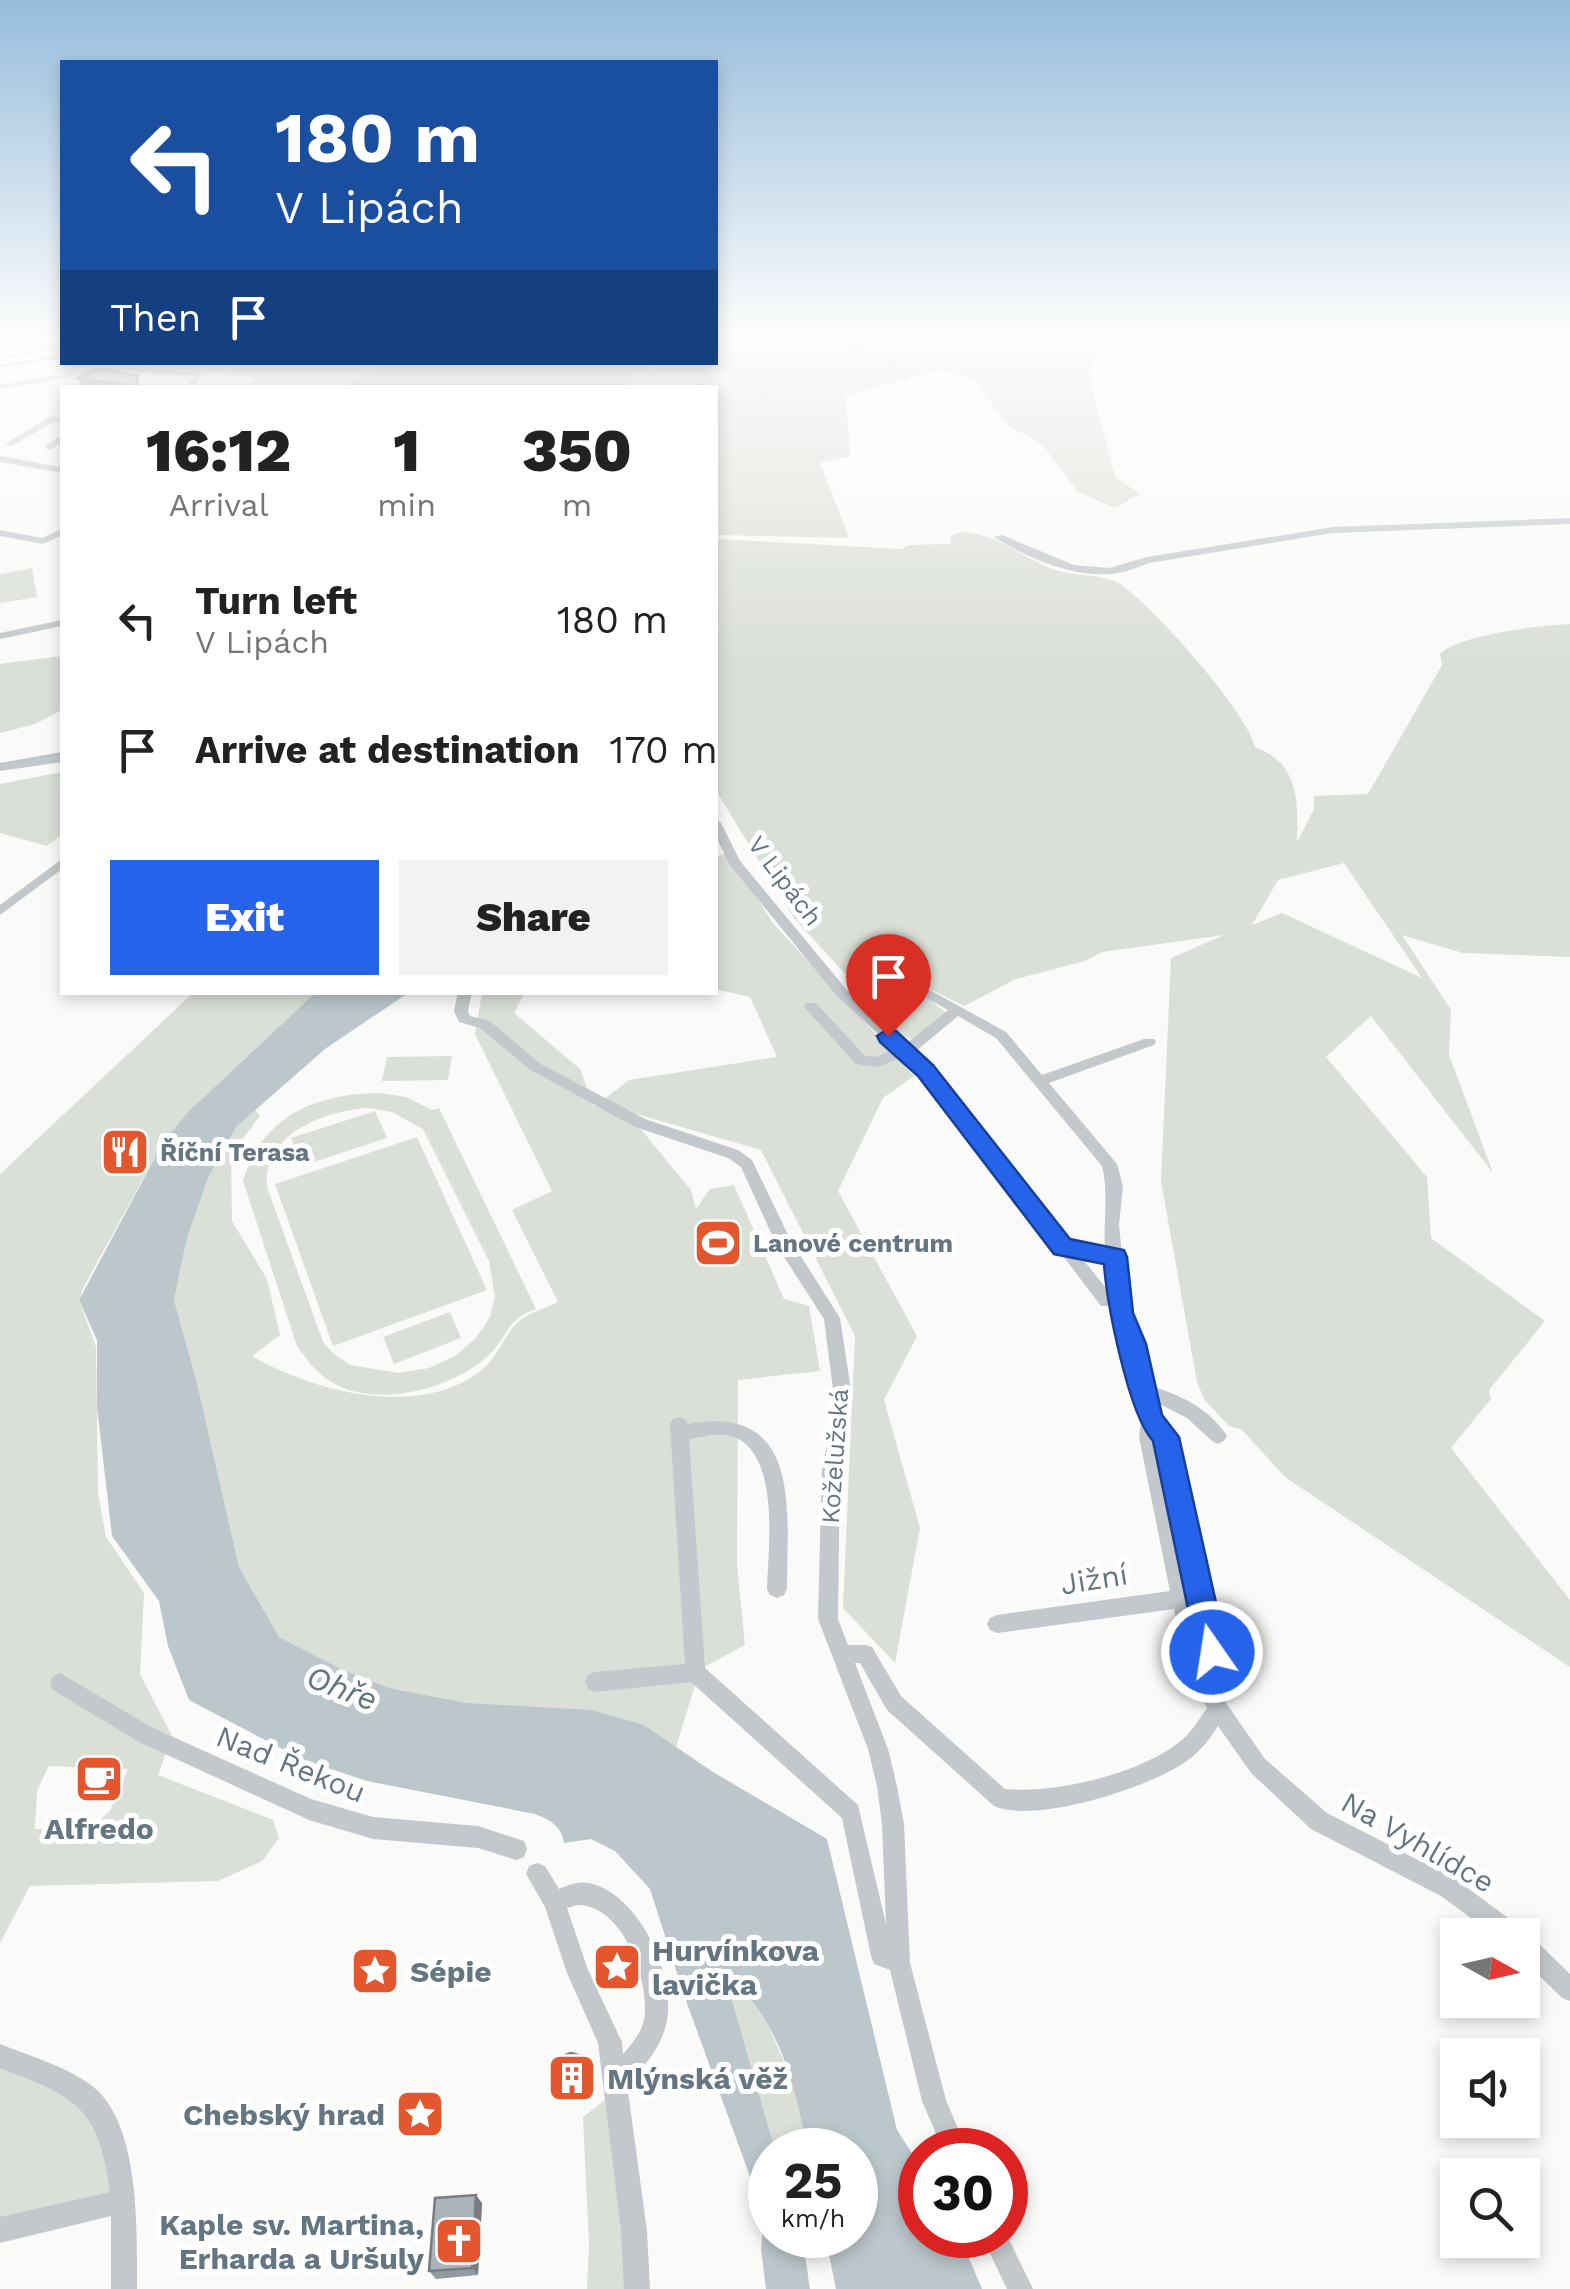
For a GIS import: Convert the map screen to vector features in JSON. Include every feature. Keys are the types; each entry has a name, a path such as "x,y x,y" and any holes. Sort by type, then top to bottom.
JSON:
{"street":[{"path":"0,459 60,470"},
{"path":"999,537 1063,565 1099,573 1122,573 1147,560 1334,530 1570,521"},
{"path":"0,533 43,541 60,533"},
{"path":"0,636 60,623"},
{"path":"0,768 60,759"},
{"name":"V Lipách","path":"718,829 734,862 840,992 926,1070 1107,1300"},
{"path":"0,911 60,865"},
{"name":"Na Vyhlídce","path":"928,994 1001,1035 1109,1164 1115,1186 1112,1225 1120,1313 1133,1344 1150,1420 1148,1437 1191,1601 1195,1666 1218,1709 1258,1766 1320,1821 1448,1888 1489,1918"},
{"name":"Koželužská","path":"464,995 461,1012 464,1019 485,1024 534,1066 640,1123 733,1154 748,1164 783,1242 832,1318 844,1398 841,1429 831,1464 828,1619 878,1750 887,1786 893,1824 898,1964 934,2101 946,2128"},
{"path":"811,1006 861,1060 877,1062 906,1051 958,1009"},
{"path":"1040,1081 1149,1042"},
{"path":"1062,1247 1115,1257"},
{"path":"1143,1391 1174,1398 1193,1408 1218,1436"},
{"path":"595,1682 694,1672 680,1428 731,1428 757,1441 766,1453 776,1483 777,1589"},
{"name":"Jižní","path":"997,1624 1191,1601"},
{"path":"842,1654 866,1654 894,1703 1000,1799 1018,1803 1119,1780 1153,1768 1189,1748 1218,1709"},
{"name":"Koželužská","path":"694,1672 851,1812 882,1956 898,1964"},
{"name":"Nad Řekou","path":"60,1683 146,1735 310,1810 373,1828 478,1837 516,1849"},
{"path":"537,1874 554,1902 578,1973 610,2042 634,2231 637,2289"},
{"path":"554,1902 578,1894 594,1895 636,1935 646,1957 656,2020 642,2052 614,2080"},
{"path":"1540,1961 1570,1990"},
{"path":"0,2056 89,2099 106,2124 124,2201 124,2289"},
{"path":"0,2230 124,2201"},
{"path":"1005,2258 1020,2289"}],"shaded area":[{"path":"718,446 849,446 850,456 820,463 849,538 718,535"},
{"path":"1044,446 1107,446 1115,477 1140,494 1115,508 1078,492"},
{"path":"974,533 1053,569 1113,581 1135,596 1218,686 1249,731 1255,747 1281,763 1296,799 1297,842 1314,809 1314,796 1368,794 1442,665 1440,654 1481,636 1570,624 1570,957 1463,953 1402,935 1451,1010 1449,1055 1493,1173 1371,1016 1326,1057 1427,1177 1431,1238 1545,1321 1489,1390 1491,1399 1451,1448 1570,1600 1570,1667 1285,1477 1241,1429 1229,1426 1204,1399 1197,1382 1161,1181 1171,958 1224,935 1102,952 1085,961 1016,979 964,1006 930,989 924,995 945,1012 914,1039 903,1037 794,918 718,794 718,539 902,549 909,545 951,544 950,536","holes":["1344,863 1422,978 1282,913 1252,925 1278,880"]},
{"path":"32,568 37,597 0,603 0,574"},
{"path":"60,656 60,711 35,724 0,733 0,664"},
{"path":"60,772 60,836 47,846 0,833 0,784"},
{"path":"728,852 772,922 914,1076 883,1098 838,1191 917,1336 884,1400 920,1528 895,1663 843,1608 855,1336 761,1150 626,1111 691,1190 696,1209 710,1189 734,1185 784,1299 809,1306 820,1371 738,1380 737,1565 745,1645 700,1669 676,1747 644,1725 467,1703 389,1688 341,1669 279,1637 239,1567 174,1300 187,1238 209,1176 237,1126 254,1108 260,1116 231,1154 232,1221 267,1279 280,1335 252,1356 306,1380 369,1395 401,1397 460,1384 485,1367 521,1319 558,1302 512,1210 552,1191 475,1034 482,995 523,995 514,1013 580,1069 594,1107 629,1080 777,1057 750,997 718,990 718,856"},
{"path":"191,995 313,995 187,1113 164,1141 79,1300 96,1347 98,1492 106,1537 144,1593 140,1674 172,1736 158,1775 273,1820 279,1838 262,1861 218,1881 30,1886 0,1943 0,1174","holes":["49,1766 128,1769 110,1811 91,1828 35,1829 37,1791"]},
{"path":"452,1056 448,1080 382,1081 387,1057"},
{"path":"356,1094 406,1097 432,1110 439,1108 536,1309 518,1318 488,1356 472,1368 411,1392 367,1394 347,1389 328,1380 307,1360 297,1346 243,1181 252,1158 278,1124 313,1104","holes":["350,1110 392,1112 423,1129 489,1261 495,1296 490,1317 476,1338 455,1356 429,1368 399,1373 350,1365 323,1342 267,1187 274,1153 299,1129"]},
{"path":"375,1111 387,1138 302,1166 291,1138"},
{"path":"417,1137 487,1290 333,1346 275,1184"},
{"path":"450,1312 461,1338 394,1364 383,1337"},
{"path":"721,1969 761,2008 797,2093 803,2128 768,2128"},
{"path":"0,2056 89,2099 124,2201 0,2230"},
{"path":"605,2100 629,2289 587,2289 589,2244 583,2117"}],"water":[{"name":"Ohře","path":"313,995 405,995 325,1049 237,1126 209,1176 187,1238 174,1300 239,1567 279,1637 341,1669 389,1688 467,1703 591,1710 644,1725 713,1772 827,1839 898,2132 898,2258 969,2258 982,2289 836,2289 830,2258 878,2258 878,2128 803,2128 790,2075 770,2029 742,1988 723,1970 769,2128 748,2128 748,2171 650,1889 615,1851 591,1839 564,1843 554,1824 535,1814 367,1781 301,1759 189,1700 168,1646 159,1601 112,1536 97,1407 97,1340 79,1300 164,1141 187,1113"},
{"path":"762,2258 805,2258 810,2289 766,2289"}],"building":[{"name":"Mlýnská věž","path":"571,2053 585,2057 587,2067 582,2077 567,2086 557,2083 553,2069 559,2057"},
{"name":"Kaple sv. Martina, Erharda a Uršuly","path":"476,2195 472,2268 429,2271 435,2198"}],"waterway":[{"path":"0,765 60,754"}],"place":[{"name":"Říční Terasa","path":"125,1152"},
{"name":"Lanové centrum","path":"718,1243"},
{"name":"Alfredo","path":"99,1779"},
{"name":"Hurvínkova lavička","path":"617,1967"},
{"name":"Sépie","path":"375,1971"},
{"name":"Mlýnská věž","path":"572,2078"},
{"name":"Chebský hrad","path":"420,2114"},
{"name":"Kaple sv. Martina, Erharda a Uršuly","path":"459,2241"}],"route":[{"path":"888,1036 926,1070 1062,1247 1115,1257 1120,1313 1133,1344 1150,1420 1165,1437 1212,1652"}]}
